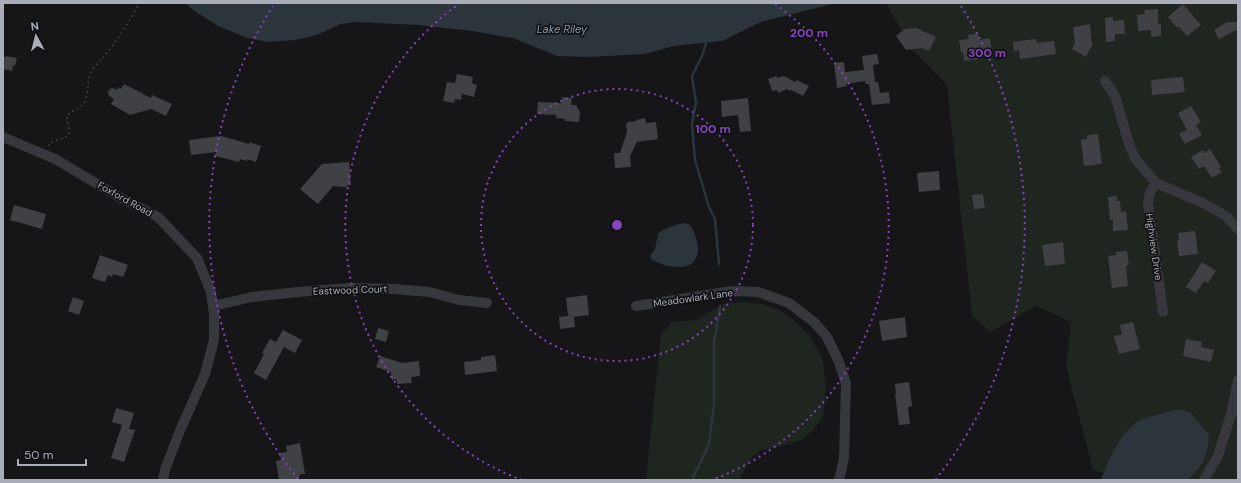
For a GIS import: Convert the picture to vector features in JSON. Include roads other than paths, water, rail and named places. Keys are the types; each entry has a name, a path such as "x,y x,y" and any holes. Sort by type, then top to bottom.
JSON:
{"street":[{"path":"1105,80 1115,96 1130,147 1136,160 1156,183 1203,203 1226,216 1238,229"},
{"name":"Foxford Road","path":"3,137 55,159 121,198 158,217 196,258 211,292 214,314 214,340 205,374 177,439 165,470 163,480"},
{"name":"Highview Drive","path":"1156,183 1150,192 1148,203 1163,312"},
{"name":"Eastwood Court","path":"213,306 252,297 350,288 430,292 459,300 487,303"},
{"name":"Meadowlark Lane","path":"636,306 732,291 758,292 789,303 814,322 827,337 839,362 846,384 844,458 839,480"},
{"path":"1204,480 1218,456 1235,412 1238,380"}],"water":[{"name":"Lake Riley","path":"185,3 836,3 761,22 722,41 673,46 645,54 589,57 557,56 513,38 473,31 419,25 355,22 341,24 317,35 295,40 268,42 247,38 218,26"},
{"path":"684,223 690,225 694,232 698,246 696,259 692,264 673,267 666,266 652,260 650,256 655,249 658,234 661,231"},
{"path":"1179,409 1191,413 1209,435 1204,460 1188,480 1101,480 1117,445 1135,423 1143,419"}],"waterway":[{"path":"707,40 702,56 692,76 696,103 692,124 695,160 709,207 715,219 719,264"},
{"path":"692,480 709,444 714,404 714,343 720,306"}]}
